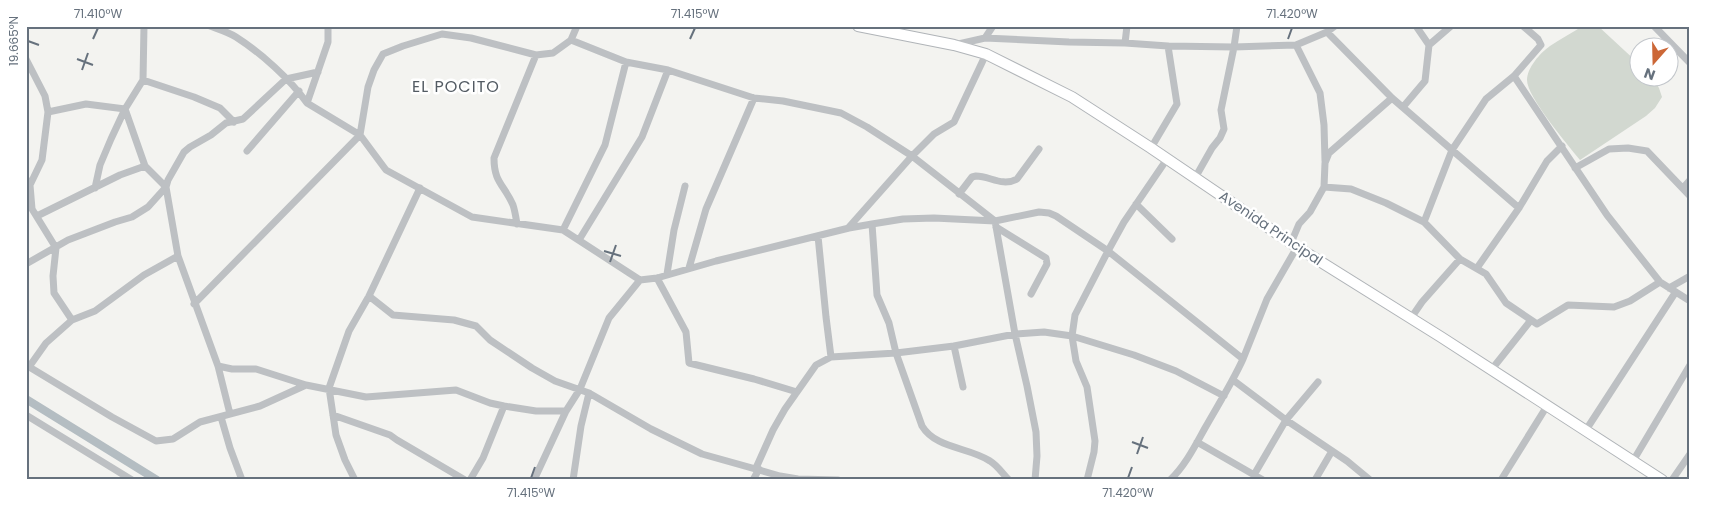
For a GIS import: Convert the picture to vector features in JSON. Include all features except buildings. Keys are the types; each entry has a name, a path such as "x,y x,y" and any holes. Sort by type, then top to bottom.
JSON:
{"main road":[{"name":"Avenida Principal","path":"858,26 954,45 986,54 1072,97 1152,148 1294,245 1662,480"}],"street":[{"path":"95,188 100,165 126,109 143,80 144,26"},
{"path":"210,26 234,36 262,57 299,91 308,103 360,135 386,170 472,217 564,230 640,280 657,278 848,228 872,224 903,219 934,218 996,224 1039,212 1049,213 1108,251 1243,359"},
{"path":"308,103 328,42 328,26"},
{"path":"194,304 360,135 368,87 374,70 382,56 393,50 442,34 470,38 536,55 549,54 571,40 577,26"},
{"path":"985,38 992,26"},
{"path":"1125,43 1126,26"},
{"path":"1195,178 1224,129 1221,110 1237,26"},
{"path":"954,45 985,38 1168,46 1234,47 1296,44 1327,32 1335,26"},
{"path":"1403,107 1425,81 1429,45 1416,26"},
{"path":"1429,45 1451,26"},
{"path":"1424,222 1452,150 1486,99 1514,76 1541,45 1538,39 1523,26"},
{"path":"1654,26 1690,63"},
{"path":"1327,32 1392,98 1520,208"},
{"path":"571,40 626,62 668,70 754,98 783,101 842,113 912,156 996,224 1046,258 1047,264 1031,294"},
{"path":"1170,480 1182,466 1233,380 1267,299 1294,245 1299,224 1310,212 1324,187 1324,125 1320,93 1296,44"},
{"path":"1152,148 1176,104 1168,46"},
{"path":"848,228 935,133 954,122 986,54"},
{"path":"517,224 513,205 498,180 494,168 494,158 536,55"},
{"path":"26,59 45,96 48,112 42,160 28,182 29,210 37,216 56,248 53,276 54,293 72,320"},
{"path":"564,230 605,145 626,62"},
{"path":"579,240 642,137 668,70"},
{"path":"230,414 218,366 178,256 166,187 184,152 226,124 243,119 286,79 318,72"},
{"path":"1514,76 1607,215 1660,282 1690,301"},
{"path":"143,80 194,96 220,108 234,122"},
{"path":"247,151 299,91"},
{"path":"690,268 706,209 754,98"},
{"path":"1324,163 1329,153 1392,98"},
{"path":"48,112 86,104 126,109"},
{"path":"126,109 145,166 166,187"},
{"path":"1477,268 1520,208 1547,161 1562,146"},
{"path":"1575,168 1610,149 1628,148 1647,151 1690,196"},
{"path":"959,194 972,178 976,176 1002,182 1016,179 1038,149"},
{"path":"1087,480 1095,441 1087,387 1076,361 1072,336 1075,315 1124,222 1168,159"},
{"path":"37,216 120,175 145,166"},
{"path":"1683,188 1690,180"},
{"path":"667,274 674,230 685,186"},
{"path":"26,264 68,240 132,217 148,207 166,187"},
{"path":"1324,187 1350,190 1386,203 1424,222 1460,259 1486,274 1506,304 1537,324 1568,305 1614,307 1630,301 1660,282"},
{"path":"355,480 336,435 329,388 349,331 369,296 420,188"},
{"path":"1136,204 1172,240"},
{"path":"872,224 877,295 889,323 896,353 922,426 927,432 942,442 990,461 1010,480"},
{"path":"996,224 1015,334 1028,386 1036,432 1035,480"},
{"path":"818,236 831,357"},
{"path":"178,256 144,275 95,311 72,320 46,343 28,366 112,417 156,441 173,439 200,422 260,406 306,385"},
{"path":"1411,318 1422,302 1460,259"},
{"path":"1586,430 1672,290 1690,276"},
{"path":"657,278 686,332 689,363 797,392"},
{"path":"534,480 566,411 580,389 609,318 640,280"},
{"path":"369,296 393,315 454,320 476,326 490,340 532,368 555,381 589,393 651,429 702,454 798,479 838,480"},
{"path":"1492,370 1531,320"},
{"path":"753,480 779,419 816,365 831,357 896,353 954,346 1015,334 1044,332 1072,336 1108,346 1176,371 1224,396"},
{"path":"954,346 963,387"},
{"path":"1633,461 1690,365"},
{"path":"218,366 256,369 306,385 329,388 366,397 456,390 490,403 504,406 536,411 566,411"},
{"path":"1233,380 1370,480"},
{"path":"1252,477 1286,420 1318,382"},
{"path":"574,480 581,426 589,393"},
{"path":"470,480 483,458 504,406"},
{"path":"1504,478 1547,406"},
{"path":"26,415 132,480"},
{"path":"333,415 390,435 465,480"},
{"path":"221,417 242,480"},
{"path":"1197,442 1252,477 1263,480"},
{"path":"1315,480 1332,451"},
{"path":"1672,480 1690,454"}],"shaded area":[{"path":"1583,26 1598,26 1628,54 1628,88 1659,88 1662,97 1655,108 1646,116 1580,160 1541,109 1529,88 1527,80 1529,71 1535,61 1554,43"}],"waterway":[{"path":"26,399 157,480"}],"district":[{"name":"EL POCITO","path":"456,86"}]}
